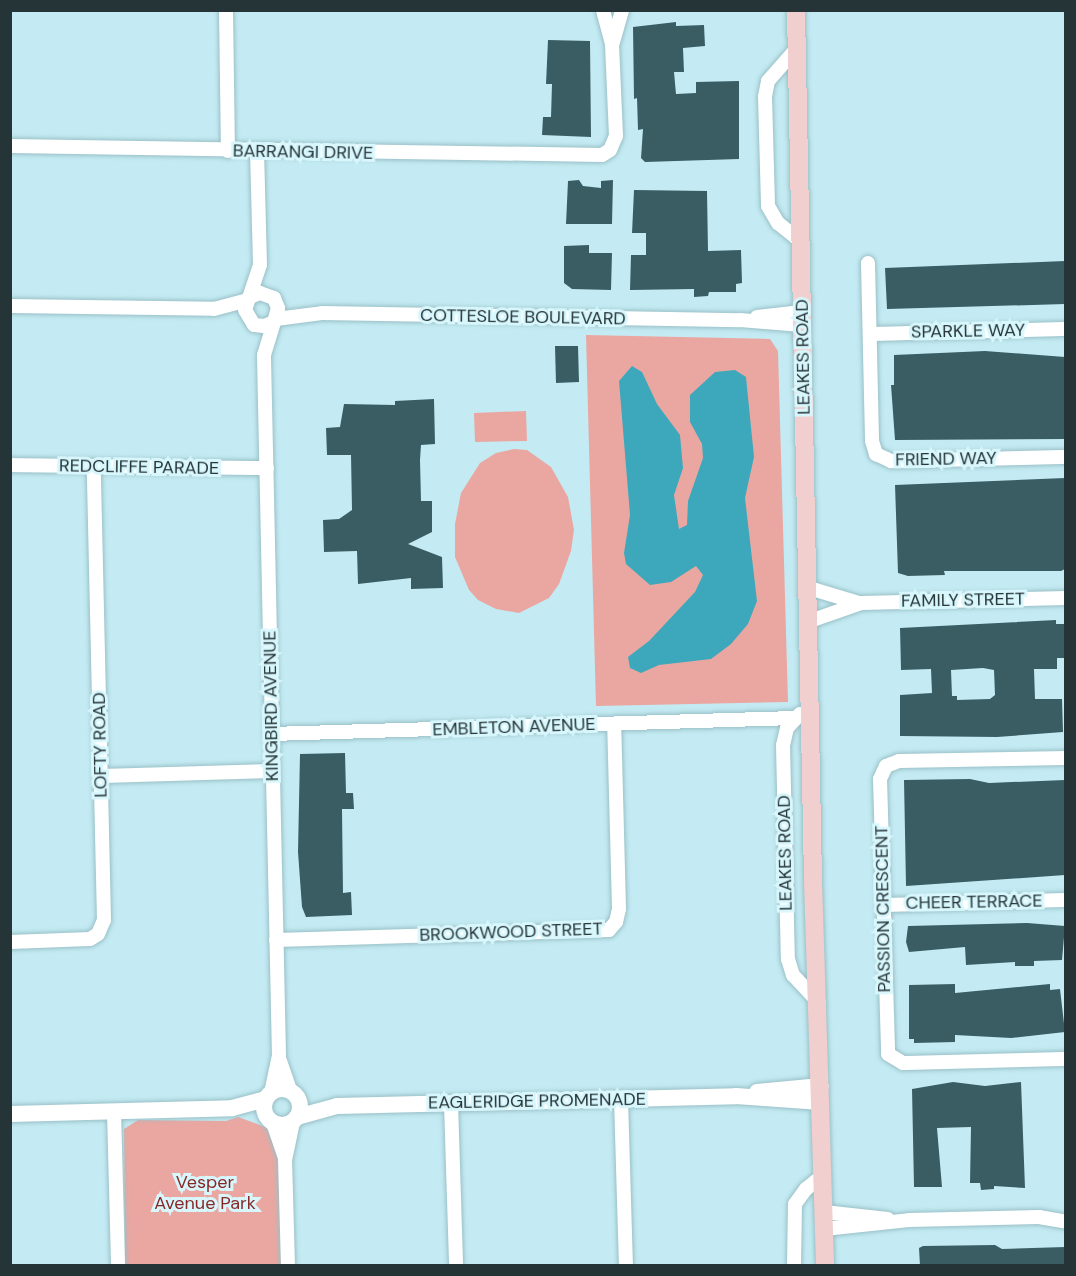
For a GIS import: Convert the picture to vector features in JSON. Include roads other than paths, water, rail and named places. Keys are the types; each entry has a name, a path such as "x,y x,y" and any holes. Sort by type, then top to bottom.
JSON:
{"main road":[{"name":"LEAKES ROAD","path":"796,10 825,1266"}],"street":[{"path":"226,10 228,151"},
{"path":"603,10 612,44"},
{"path":"612,44 622,10"},
{"name":"BARRANGI DRIVE","path":"10,147 595,156 606,153 615,141 612,44"},
{"path":"797,48 768,81 765,97 768,205 773,218 800,241"},
{"path":"249,320 249,299 260,266 257,151"},
{"name":"FRIEND WAY","path":"868,263 872,441 880,457 891,461 1065,457"},
{"path":"10,306 214,309 249,320 259,326 275,320 278,308 260,266"},
{"path":"214,309 249,299 260,293 273,297"},
{"name":"COTTESLOE BOULEVARD","path":"273,297 307,313"},
{"name":"COTTESLOE BOULEVARD","path":"275,320 307,313 802,319"},
{"name":"KINGBIRD AVENUE","path":"249,320 264,355"},
{"name":"KINGBIRD AVENUE","path":"269,1096 279,1056 264,355 275,320"},
{"name":"SPARKLE WAY","path":"870,334 1065,329"},
{"name":"REDCLIFFE PARADE","path":"10,465 267,468"},
{"name":"LOFTY ROAD","path":"10,942 85,940 101,930 105,912 94,466"},
{"name":"FAMILY STREET","path":"809,588 861,603 1065,598"},
{"name":"FAMILY STREET","path":"810,621 861,603"},
{"name":"LEAKES ROAD","path":"812,704 787,728 783,745 788,959 793,975 819,1003"},
{"name":"EMBLETON AVENUE","path":"271,734 756,721 795,718"},
{"path":"756,721 770,727 783,745"},
{"name":"BROOKWOOD STREET","path":"276,940 609,930 616,922 618,909 614,724"},
{"name":"PASSION CRESCENT","path":"1065,758 899,761 886,766 880,779 886,1046 893,1060 906,1063 1065,1059"},
{"path":"101,776 272,771"},
{"name":"CHEER TERRACE","path":"883,904 1065,900"},
{"name":"KINGBIRD AVENUE","path":"279,1056 293,1093"},
{"path":"10,1114 232,1108 269,1096 293,1093 299,1103 285,1160 288,1266"},
{"name":"EAGLERIDGE PROMENADE","path":"293,1093 337,1106"},
{"name":"EAGLERIDGE PROMENADE","path":"295,1119 337,1106 821,1094"},
{"path":"269,1096 264,1110 271,1121 285,1160"},
{"path":"621,1099 626,1266"},
{"path":"451,1103 456,1266"},
{"path":"232,1108 283,1125 295,1119"},
{"path":"114,1112 118,1266"},
{"path":"794,1266 795,1204 806,1189 823,1175"},
{"path":"824,1221 1039,1217 1065,1221"}],"water":[{"path":"632,366 642,372 657,404 680,435 683,468 674,495 679,529 687,525 688,501 703,458 702,444 690,422 690,395 715,372 735,370 746,377 754,457 745,498 757,601 748,624 731,644 711,659 659,665 641,673 630,668 628,657 649,641 695,592 703,575 696,566 671,582 650,585 626,564 624,553 630,515 619,381"}],"park label":[{"name":"Vesper Avenue Park","path":"205,1193"}]}
